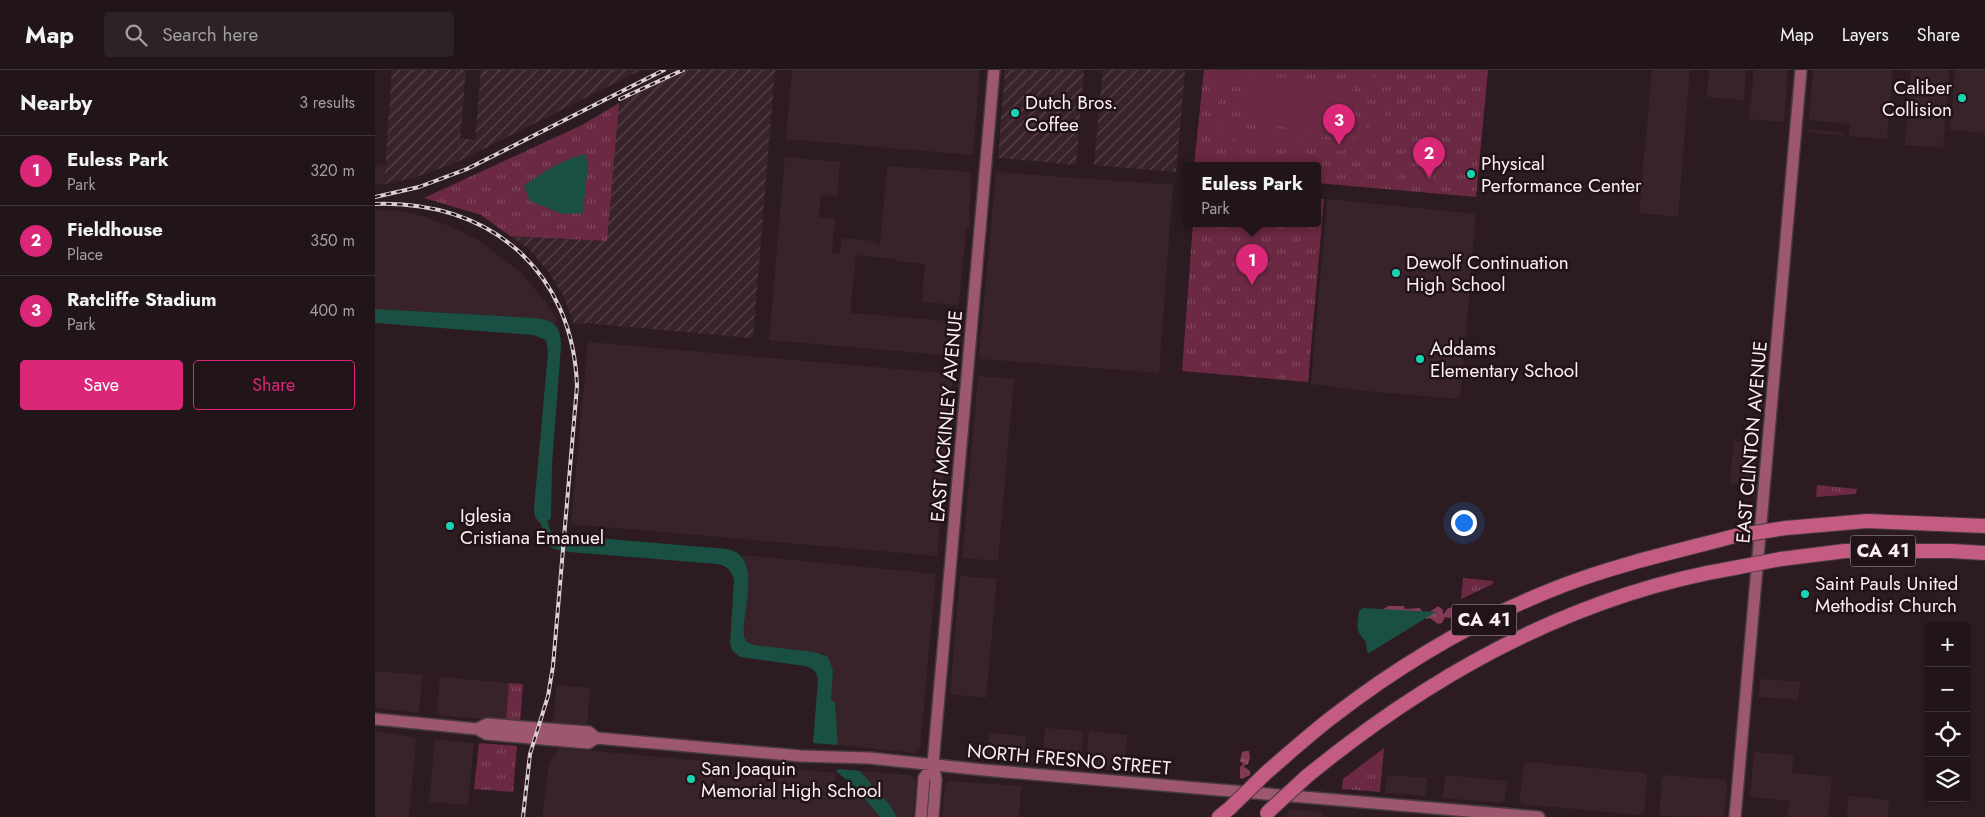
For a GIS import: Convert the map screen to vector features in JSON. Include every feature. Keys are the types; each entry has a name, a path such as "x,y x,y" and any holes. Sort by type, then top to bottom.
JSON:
{"highway":[{"name":"CA 41","path":"1224,814 1267,772 1330,718 1376,685 1431,650 1501,612 1566,584 1629,563 1735,536 1786,528 1867,521 1985,526"},
{"name":"CA 41","path":"1265,815 1306,776 1358,736 1437,682 1522,636 1569,614 1615,598 1705,573 1781,559 1845,551 1951,551 1985,553"}],"main road":[{"name":"EAST MCKINLEY AVENUE","path":"933,817 936,779 933,764 994,70"},
{"name":"EAST CLINTON AVENUE","path":"1735,817 1801,70"},
{"name":"NORTH FRESNO STREET","path":"375,719 477,729 486,734 527,739 529,734 536,731 593,735"},
{"name":"NORTH FRESNO STREET","path":"477,729 487,724 831,757 933,764 1539,817"},
{"name":"EAST MCKINLEY AVENUE","path":"921,817 925,778 933,764"}],"shaded area":[{"path":"392,70 466,70 460,138 475,140 481,70 641,70 453,164 413,178 384,184"},
{"path":"686,70 775,70 753,336 751,338 586,323 574,324 564,297 548,271 528,248 510,236 606,241 619,103"},
{"path":"792,70 983,70 980,71 973,155 786,139"},
{"path":"1005,70 1084,70 1076,165 998,158"},
{"path":"1103,70 1185,70 1176,172 1094,165"},
{"path":"1652,70 1690,70 1678,217 1639,213"},
{"path":"1709,70 1746,70 1744,100 1707,97"},
{"path":"1754,70 1788,70 1784,122 1749,119"},
{"path":"1813,70 1893,70 1887,139 1849,136 1850,124 1809,120"},
{"path":"1911,70 1949,70 1943,148 1905,145"},
{"path":"1955,70 1985,70 1985,133 1950,130"},
{"path":"1808,129 1842,132 1845,136 1808,132"},
{"path":"585,154 588,164 583,213 562,214 530,201 524,186 553,167"},
{"path":"785,157 840,162 837,196 821,195 819,217 835,219 832,253 840,254 842,238 873,241 873,244 880,245 887,166 971,172 969,228 966,228 959,305 922,302 925,264 856,255 851,301 851,313 958,322 955,356 769,340"},
{"path":"375,164 385,165 384,184 375,185"},
{"path":"996,172 1173,185 1159,373 982,359 979,355"},
{"name":"Dewolf Continuation High School","path":"1327,199 1476,214 1460,399 1311,384"},
{"path":"375,210 399,211 425,217 452,227 478,240 520,272 558,320 554,324 546,319 535,318 375,309"},
{"path":"375,309 535,318 547,320 555,325 560,333 561,346 552,464 551,518 547,522 539,522 535,517 534,508 548,352 546,340 533,335 375,323"},
{"path":"588,342 953,374 937,556 571,524"},
{"path":"978,376 1014,379 998,561 962,558"},
{"path":"1734,441 1753,443 1756,446 1751,485 1730,483"},
{"path":"549,534 727,549 738,553 745,562 748,573 744,637 747,642 754,645 815,652 828,657 833,671 831,701 835,702 838,745 813,743 818,680 814,671 805,666 740,657 732,650 730,643 734,580 732,574 724,566 569,552 547,545 544,538"},
{"path":"742,555 936,574 920,749 916,753 838,745 835,702 831,701 833,671 824,654 754,645 747,642 744,637 747,565"},
{"path":"960,576 997,579 986,698 950,694"},
{"path":"1363,608 1436,612 1369,653 1366,642 1360,635 1358,628 1359,611"},
{"path":"375,671 422,675 419,713 375,708"},
{"path":"440,677 509,683 506,721 437,714"},
{"path":"1760,679 1800,682 1798,700 1759,697"},
{"path":"557,685 590,688 587,725 553,722"},
{"path":"1045,728 1083,731 1080,767 1043,764"},
{"path":"375,731 414,737 416,740 409,817 375,817"},
{"path":"1089,731 1127,735 1124,770 1086,767"},
{"path":"989,733 1026,736 1024,761 987,759"},
{"path":"435,739 474,743 468,805 429,802"},
{"name":"San Joaquin Memorial High School","path":"560,748 835,773 835,785 855,787 880,817 542,817 549,763"},
{"path":"1754,752 1794,755 1792,773 1832,777 1828,817 1788,817 1789,801 1750,797"},
{"path":"1528,762 1644,773 1647,777 1644,812 1640,815 1522,804 1520,800 1523,766"},
{"path":"838,769 860,771 889,804 897,817 880,817 855,787 836,771"},
{"path":"860,771 911,775 916,781 913,817 897,817 889,804"},
{"path":"1387,775 1427,778 1425,796 1385,793"},
{"path":"1445,775 1507,781 1505,800 1501,803 1443,798"},
{"path":"1665,775 1725,780 1727,784 1724,817 1661,816 1659,812 1662,779"},
{"path":"948,781 1021,786 1019,817 942,817 945,786"},
{"path":"1848,796 1889,800 1888,817 1847,817"},
{"path":"1291,809 1323,812 1322,817 1283,817"}],"green space":[{"path":"1204,70 1488,70 1476,197 1321,183 1321,162 1194,162"},
{"path":"1234,70 1221,85 1218,94 1218,104 1226,120 1233,127 1243,132 1345,141 1365,131 1372,123 1376,114 1377,104 1375,95 1369,86 1354,75 1334,71 1306,70 1371,70 1371,74 1382,89 1386,111 1378,132 1361,147 1339,151 1240,142 1229,137 1214,122 1208,102 1212,81 1218,71"},
{"path":"1245,74 1354,84 1350,132 1241,123"},
{"path":"619,103 607,241 510,236 481,215 424,198 582,125"},
{"path":"1321,199 1324,199 1308,382 1182,371 1193,227 1321,227"},
{"path":"1817,485 1857,489 1856,494 1816,497"},
{"path":"1463,578 1493,581 1493,584 1461,599"},
{"path":"1388,606 1404,606 1405,609 1420,608 1423,613 1430,612 1438,606 1443,610 1443,615 1448,608 1456,608 1456,611 1450,618 1445,617 1442,623 1438,624 1430,618 1426,619 1424,616 1382,610"},
{"path":"509,683 523,684 520,722 506,721"},
{"path":"479,743 517,746 513,792 474,789"},
{"path":"1384,748 1380,792 1342,789 1343,779"},
{"path":"1249,751 1250,758 1248,764 1243,766 1250,771 1250,775 1242,779 1240,778 1240,767 1243,764 1240,761 1242,752"}],"waterway":[{"path":"541,514 549,537 554,539"}],"railway":[{"path":"375,197 419,187 467,169 664,70"},
{"path":"620,99 683,70"},
{"path":"375,204 416,206 454,214 488,229 517,250 541,276 560,308 572,345 577,386 553,666 548,696 530,754 523,817"}],"place":[{"name":"Caliber Collision","path":"1962,98"},
{"name":"Dutch Bros. Coffee","path":"1015,113"},
{"name":"Ratcliffe Stadium","path":"1339,145"},
{"name":"Physical Performance Center","path":"1471,174"},
{"name":"Fieldhouse","path":"1429,178"},
{"name":"Dewolf Continuation High School","path":"1396,273"},
{"name":"Euless Park","path":"1252,285"},
{"name":"Addams Elementary School","path":"1420,359"},
{"name":"Iglesia Cristiana Emanuel","path":"450,526"},
{"name":"Saint Pauls United Methodist Church","path":"1805,594"},
{"name":"San Joaquin Memorial High School","path":"691,779"}]}
